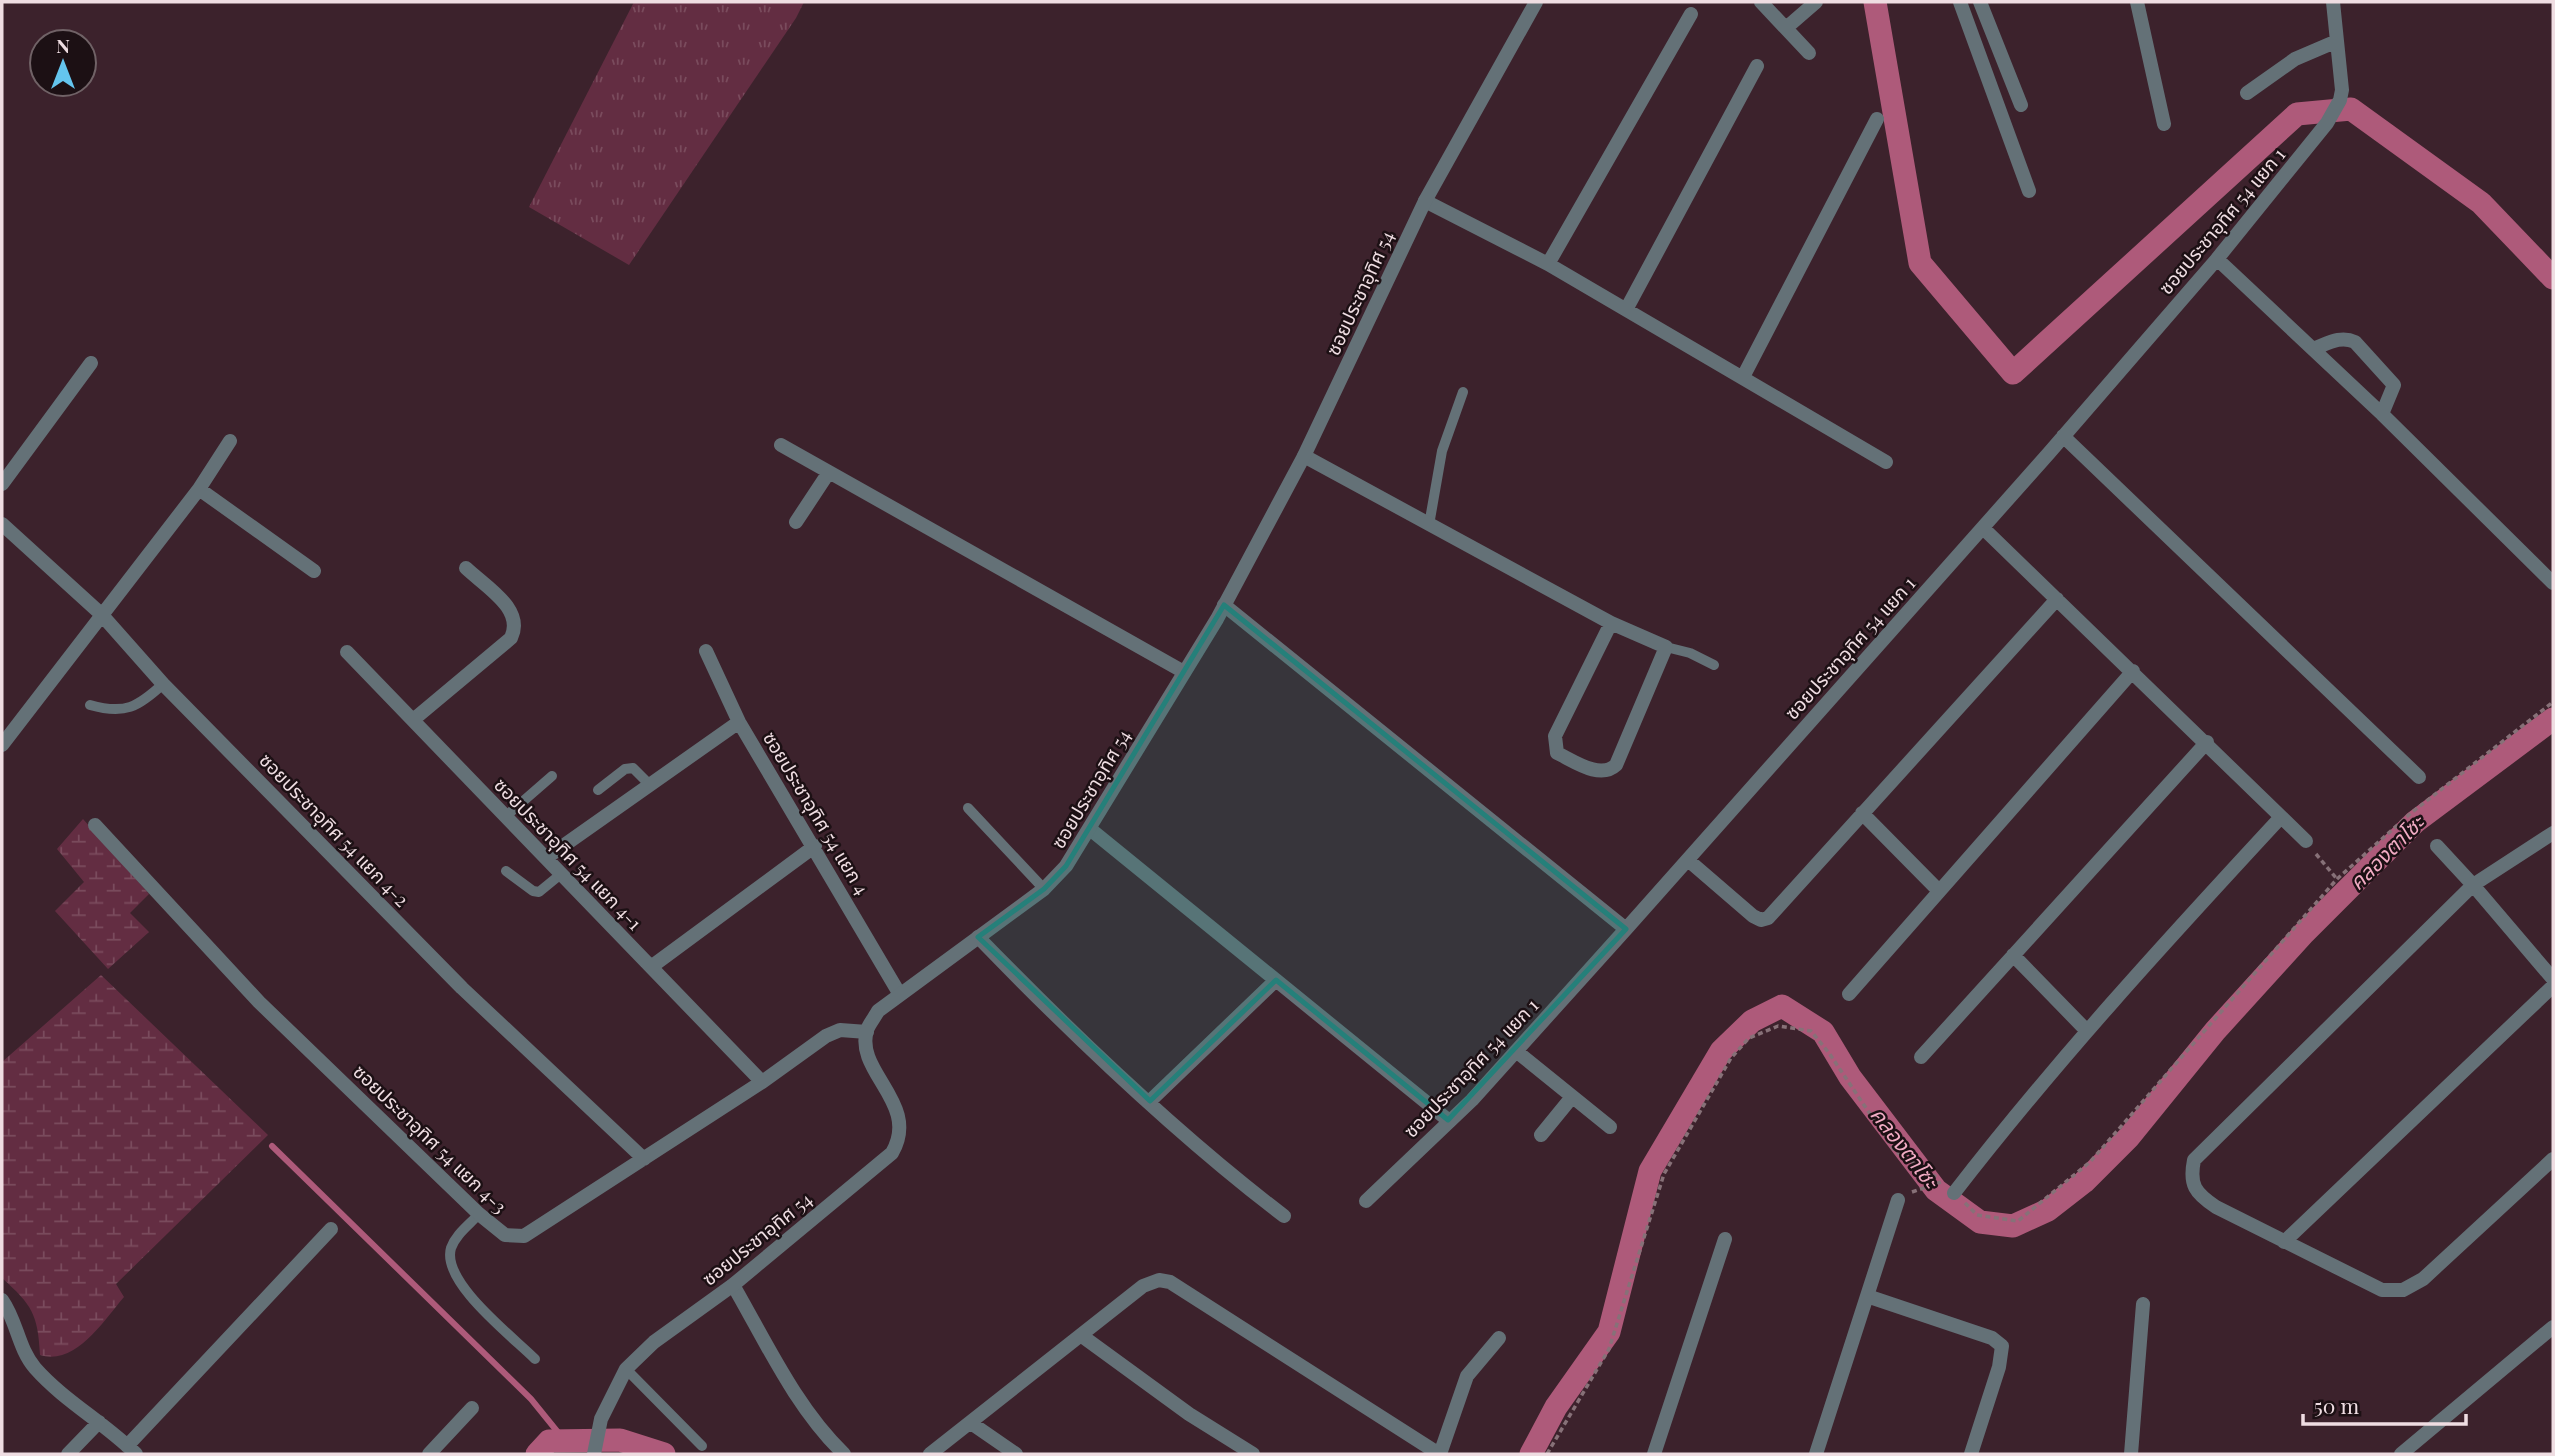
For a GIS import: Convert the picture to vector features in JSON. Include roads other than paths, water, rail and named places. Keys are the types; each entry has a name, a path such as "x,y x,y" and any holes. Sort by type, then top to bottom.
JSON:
{"street":[{"name":"ซอยประชาอุทิศ 54","path":"594,1454 601,1419 626,1369 654,1342 733,1285 892,1153 902,1137 900,1119 868,1052 867,1032 878,1011 1044,889 1066,866 1224,605 1304,456 1425,201 1536,2"},
{"path":"1761,2 1809,53"},
{"path":"1786,28 1816,2"},
{"path":"1960,2 2029,191"},
{"path":"1980,2 2021,105"},
{"path":"2137,2 2164,124"},
{"path":"2247,93 2295,59 2337,41 2333,2"},
{"path":"1548,264 1690,14"},
{"name":"ซอยประชาอุทิศ 54 แยก 1","path":"1366,1201 1472,1100 1983,528 2217,259 2328,123 2340,100 2342,71 2337,41"},
{"path":"1626,308 1757,66"},
{"path":"1743,377 1877,119"},
{"path":"1425,201 1548,264 1886,461"},
{"path":"2217,259 2382,414 2553,583"},
{"path":"2313,349 2339,339 2354,342 2394,385 2382,414"},
{"path":"2,485 91,363"},
{"path":"2063,436 2419,778"},
{"path":"2,745 199,489 230,441"},
{"path":"781,445 1184,672"},
{"path":"1304,456 1611,622 1666,647 1616,765 1610,771 1598,772 1557,753 1555,736 1611,622"},
{"path":"796,522 829,472"},
{"path":"199,489 314,571"},
{"name":"ซอยประชาอุทิศ 54 แยก 4-2","path":"2,524 101,614 163,684 462,988 644,1159"},
{"path":"1983,528 2207,741 2306,841"},
{"path":"413,720 512,638 517,627 514,612 466,568"},
{"path":"1688,860 1761,920 1768,918 2057,599"},
{"path":"1224,605 1626,929"},
{"name":"ซอยประชาอุทิศ 54 แยก 4","path":"706,651 739,722 815,846 899,993"},
{"name":"ซอยประชาอุทิศ 54 แยก 4-1","path":"347,652 762,1082"},
{"path":"1849,994 2133,671"},
{"path":"546,858 739,722"},
{"path":"1921,1057 2207,741"},
{"path":"1862,813 1939,891"},
{"path":"1954,1193 2018,1110 2281,817"},
{"name":"ซอยประชาอุทิศ 54 แยก 4-3","path":"95,825 259,1002 479,1214 505,1235 524,1236 833,1033 855,1029 867,1032"},
{"path":"1090,829 1448,1120"},
{"path":"2553,832 2473,885 2194,1160 2190,1180 2197,1194 2216,1207 2382,1290 2403,1290 2423,1279 2553,1159"},
{"path":"651,967 815,846"},
{"path":"2437,846 2553,979"},
{"path":"978,937 1054,1015 1232,1177 1284,1216"},
{"path":"2013,955 2087,1031"},
{"path":"1150,1101 1276,980"},
{"path":"2284,1242 2553,986"},
{"path":"1516,1051 1610,1127"},
{"path":"1541,1135 1572,1097"},
{"path":"1816,1454 1898,1200"},
{"path":"2,1300 17,1327 23,1352 37,1370 132,1450 331,1229"},
{"path":"1654,1454 1725,1239"},
{"path":"930,1454 1143,1286 1159,1280 1170,1283 1439,1454 1466,1376 1499,1338"},
{"path":"733,1285 797,1394 828,1439 844,1454"},
{"path":"1867,1296 1992,1338 2002,1346 1999,1367 1970,1454"},
{"path":"2131,1454 2143,1304"},
{"path":"2401,1454 2553,1326"},
{"path":"1082,1336 1189,1414 1253,1454"},
{"path":"429,1454 472,1408"},
{"path":"68,1454 99,1422"},
{"path":"971,1423 1016,1454"}],"lane":[{"path":"1429,525 1442,451 1463,392"},
{"path":"1666,647 1690,653 1714,665"},
{"path":"90,705 109,710 141,705 163,684"},
{"path":"598,790 625,769 634,768 650,785"},
{"path":"506,816 552,776"},
{"path":"968,808 1044,889"},
{"path":"506,871 533,891 539,892 561,874"},
{"path":"479,1214 456,1238 450,1252 457,1283 535,1359"},
{"path":"626,1369 702,1446"}],"waterway":[{"path":"1875,2 1920,263 2013,373 2297,114 2351,109 2481,203 2553,278"},
{"name":"คลองตาโซะ","path":"1531,1454 1556,1407 1609,1332 1650,1171 1721,1051 1752,1021 1782,1006 1823,1032 1850,1077 1936,1190 1980,1222 2013,1226 2048,1210 2084,1182 2129,1137 2215,1031 2304,933 2415,822 2553,719"},
{"path":"272,1146 531,1399 565,1441"},
{"path":"537,1454 549,1441 620,1440 664,1454"}]}
